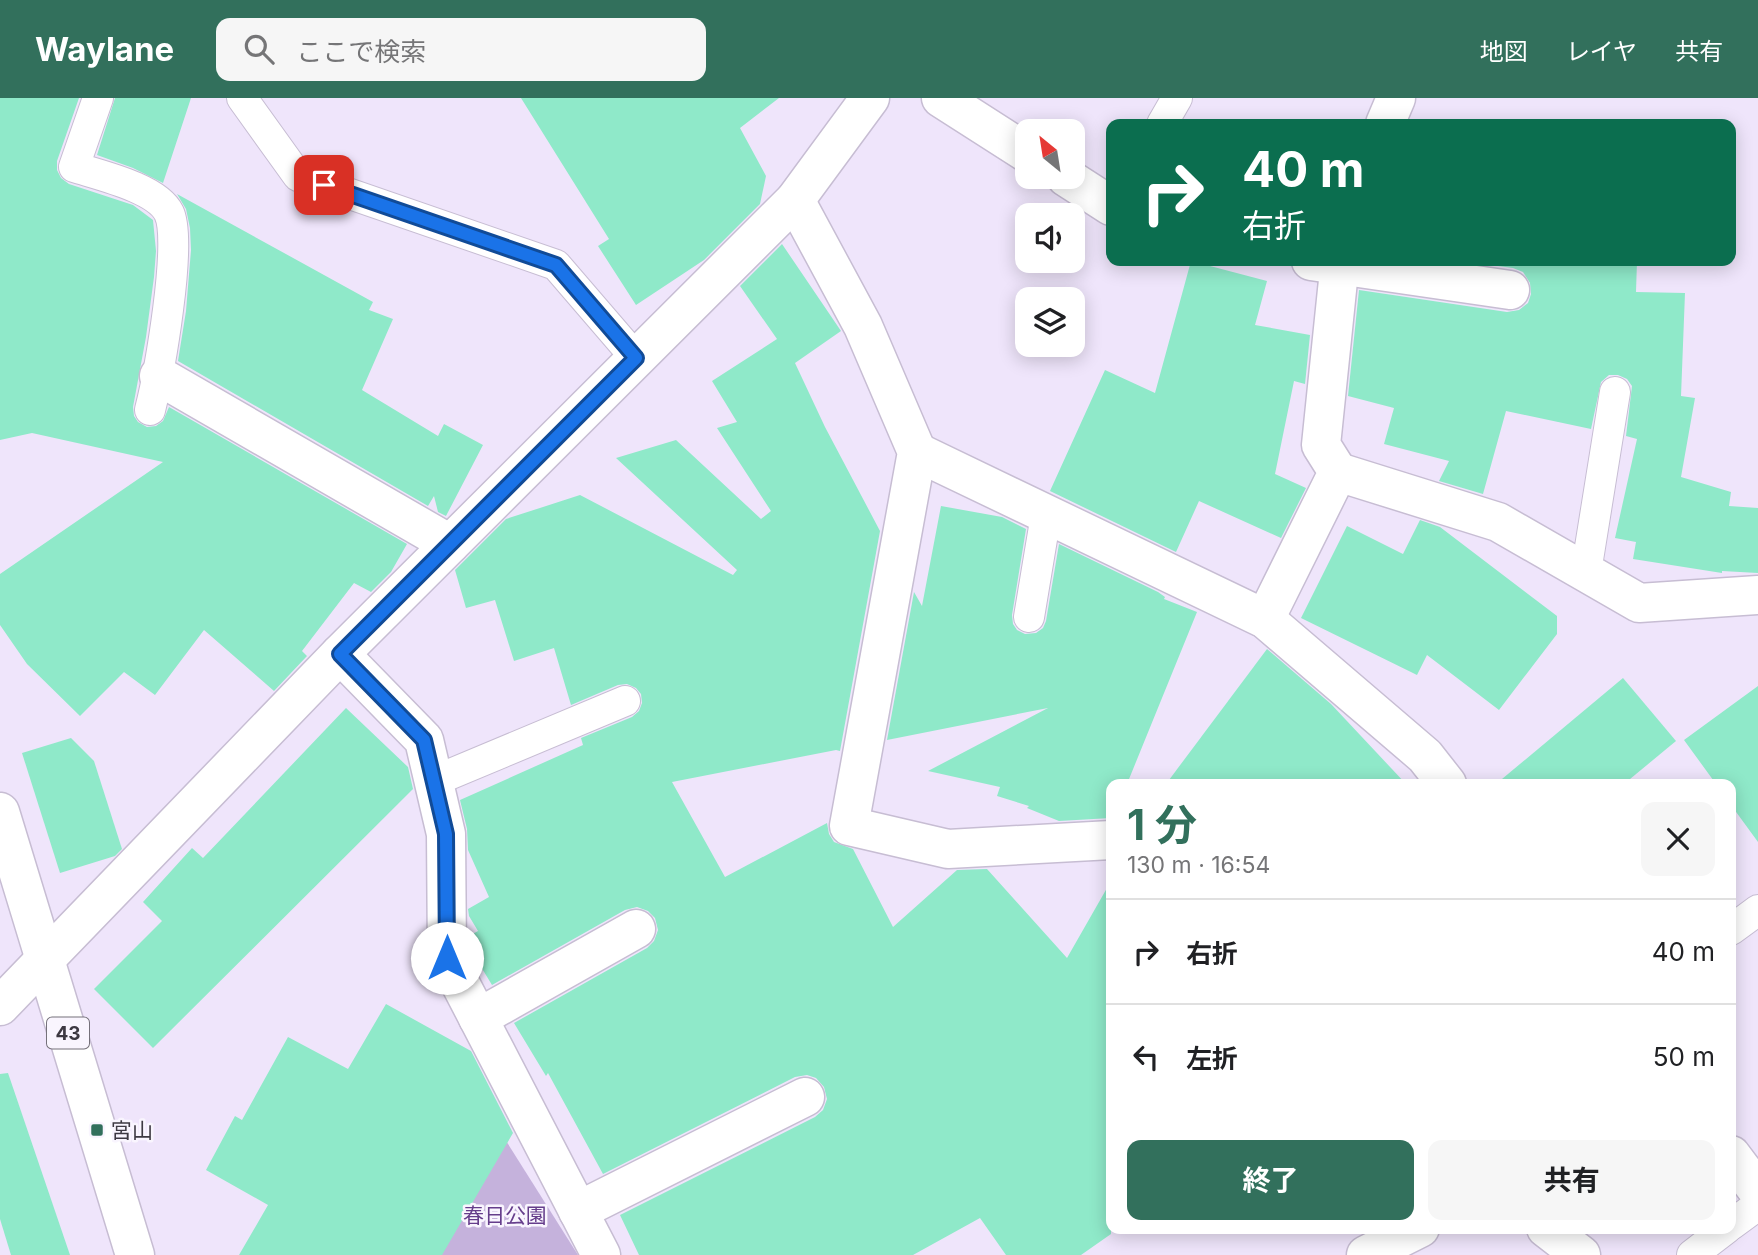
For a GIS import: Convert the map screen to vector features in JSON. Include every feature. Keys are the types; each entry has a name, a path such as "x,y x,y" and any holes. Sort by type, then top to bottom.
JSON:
{"street":[{"path":"0,1006 340,654 794,200 870,98"},
{"path":"941,98 1015,145"},
{"path":"1387,119 1396,98"},
{"path":"1085,189 1106,203"},
{"path":"794,200 863,326 917,452 849,826 948,849 1106,840"},
{"path":"1330,266 1321,445 1338,472 1498,522 1639,603 1758,595"},
{"path":"1356,266 1510,290"},
{"path":"155,393 450,544"},
{"path":"917,452 1265,619 1424,757 1443,779"},
{"path":"1265,619 1338,472"},
{"path":"340,654 424,740 446,834 447,958 601,1255"},
{"name":"43","path":"0,813 135,1255"},
{"path":"478,1018 636,929"},
{"path":"578,1211 805,1097"},
{"path":"1736,1161 1758,1191"},
{"path":"1366,1255 1408,1234"},
{"path":"1554,1234 1581,1255"}],"lane":[{"path":"99,98 74,167 144,189 169,212 174,245 155,393"},
{"path":"242,98 298,176 556,265 636,358"},
{"path":"1164,119 1177,98"},
{"path":"1586,572 1615,391"},
{"path":"1029,617 1046,515"},
{"path":"434,781 625,701"},
{"path":"1736,926 1758,910"},
{"path":"1736,1222 1758,1205"},
{"path":"1692,1255 1720,1234"}],"green space":[{"name":"春日公園","path":"503,1136 578,1255 433,1255"}],"building":[{"path":"0,98 79,98 57,161 61,178 69,184 133,205 153,220 156,251 154,277 133,407 138,422 147,427 156,426 163,421 169,407 407,544 391,572 371,592 354,583 302,651 307,656 274,691 204,630 155,695 124,672 80,716 27,664 0,625 0,574 163,462 32,433 0,440"},
{"path":"115,98 191,98 163,183 97,155"},
{"path":"521,98 779,98 740,128 766,176 760,204 704,260 636,305 598,246 609,239"},
{"path":"177,194 373,302 369,310 393,319 362,390 438,436 444,424 483,445 446,516 438,512 434,496 428,506 178,361 186,311 191,250 186,209"},
{"path":"782,244 841,331 795,363 825,427 880,531 840,751 672,782 725,877 827,823 834,842 853,849 893,927 957,870 987,869 1067,958 1106,890 1106,1234 1111,1234 1081,1255 1006,1255 980,1218 913,1255 639,1255 620,1215 815,1117 823,1110 827,1099 824,1087 816,1078 807,1075 795,1077 603,1174 548,1073 546,1076 514,1023 647,948 654,941 658,930 655,918 648,911 637,907 625,910 492,985 469,947 469,936 478,931 468,909 489,897 468,850 467,829 460,800 583,745 581,738 632,717 639,711 642,703 641,694 627,684 618,685 571,705 554,648 514,661 495,600 466,608 455,570 506,519 580,495 733,575 737,570 616,458 676,440 761,519 771,511 717,428 737,422 712,381 777,339 740,286"},
{"path":"1190,266 1210,266 1267,281 1255,325 1310,335 1305,384 1294,381 1275,474 1306,488 1281,538 1199,501 1176,552 1050,491 1105,370 1155,393"},
{"path":"1498,266 1637,266 1636,292 1685,293 1681,396 1695,398 1681,477 1731,492 1729,506 1758,508 1758,573 1722,573 1633,559 1636,542 1615,538 1637,439 1626,436 1632,386 1627,379 1618,375 1609,375 1601,382 1591,429 1506,411 1483,494 1439,481 1449,461 1384,444 1394,408 1348,396 1359,290 1507,312 1519,310 1528,303 1531,294 1530,283 1523,272"},
{"path":"941,506 1002,517 1026,529 1012,615 1017,630 1025,634 1036,633 1043,628 1046,621 1059,544 1158,592 1164,599 1197,612 1129,779 1106,779 1106,818 1059,821 1027,808 1029,806 997,796 1000,787 928,771 1048,708 887,740 914,592 922,606"},
{"path":"1420,520 1440,527 1557,616 1557,634 1499,710 1427,655 1417,675 1301,618 1347,526 1403,554"},
{"path":"1267,649 1331,704 1401,779 1170,779"},
{"path":"1623,678 1676,741 1630,779 1502,779"},
{"path":"1758,686 1758,842 1736,812 1736,779 1712,779 1684,740"},
{"path":"346,708 408,767 413,789 153,1048 94,989 162,921 143,902 192,848 203,858"},
{"path":"71,738 94,761 122,849 115,856 60,873 22,753"},
{"path":"386,1004 471,1051 513,1133 442,1255 239,1255 268,1205 206,1170 235,1116 242,1120 288,1037 348,1069"},
{"path":"8,1073 70,1255 11,1255 0,1219 0,1074"}],"place":[{"name":"宮山","path":"97,1130"}],"route":[{"path":"324,185 556,265 636,358 340,654 424,740 446,834 447,958"}]}
